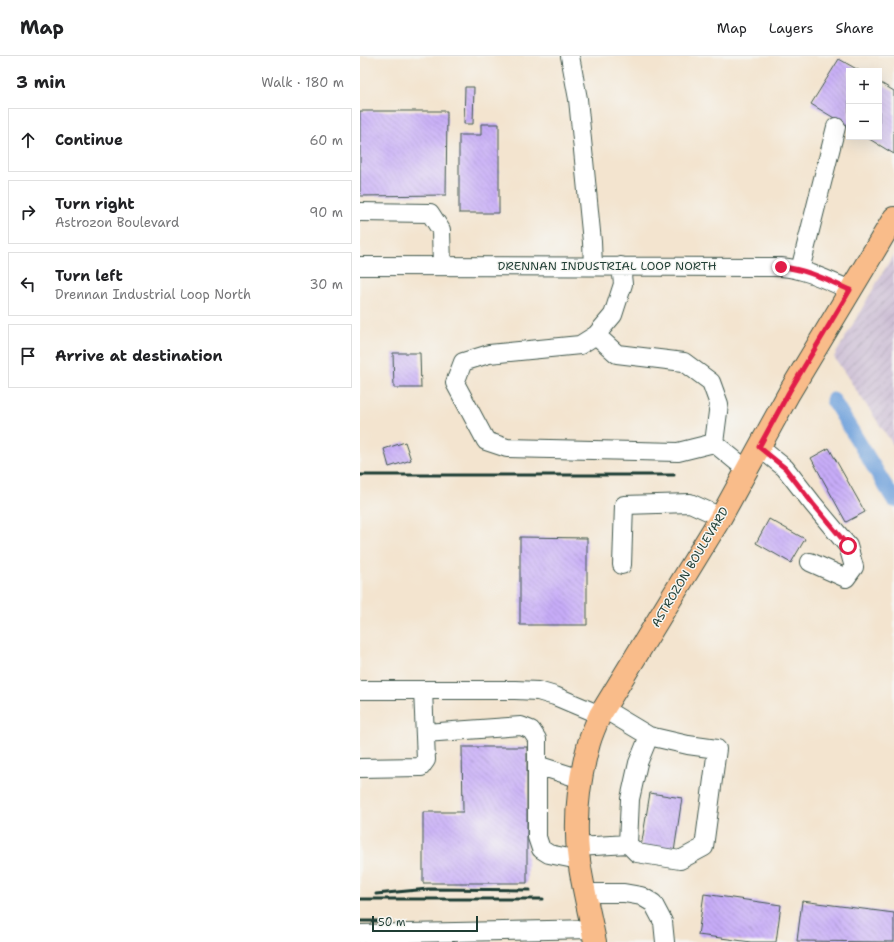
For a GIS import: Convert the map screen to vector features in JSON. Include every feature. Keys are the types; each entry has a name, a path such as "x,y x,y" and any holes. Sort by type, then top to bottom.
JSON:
{"main road":[{"name":"ASTROZON BOULEVARD","path":"594,936 577,834 579,796 589,742 602,712 721,517 789,392 894,218"}],"street":[{"path":"570,56 578,99 593,266"},
{"path":"800,270 836,128"},
{"path":"360,212 430,213 441,230 442,266"},
{"name":"DRENNAN INDUSTRIAL LOOP NORTH","path":"360,266 781,267 809,272 850,290"},
{"path":"622,266 623,284 613,315 596,335 580,345 489,354 463,362 455,383 486,441 507,448 678,452 714,443"},
{"path":"596,335 617,354 684,362 711,382 719,404 714,443"},
{"path":"714,443 747,470"},
{"path":"759,447 785,468 848,546 854,567 846,578 810,562"},
{"path":"622,565 624,505 690,503 721,517"},
{"path":"360,690 538,691 602,712 649,736 688,745 717,749 704,847 680,860 637,853 628,844 630,799 638,763 649,736"},
{"path":"360,768 421,767 426,760 423,690"},
{"path":"425,733 521,726 531,730 536,739 537,837 541,849 549,854 579,853 628,844"},
{"path":"536,765 582,779"},
{"path":"586,893 624,893 641,896 653,903 664,922 666,942"},
{"path":"360,934 594,936"}],"shaded area":[{"path":"894,253 894,446 834,357"}],"building":[{"path":"839,59 855,68 846,68 846,125 811,104"},
{"path":"882,84 894,91 894,154 871,140 882,140"},
{"path":"465,87 474,87 473,124 464,124"},
{"path":"360,111 447,111 446,195 360,196"},
{"path":"481,124 499,124 499,213 459,213 459,135 481,135"},
{"path":"393,353 420,353 421,388 394,388"},
{"path":"405,442 411,460 389,467 384,449"},
{"path":"829,448 865,512 846,522 811,458"},
{"path":"769,519 805,539 791,563 756,543"},
{"path":"520,537 587,538 587,625 520,625"},
{"path":"462,747 527,747 527,883 423,883 423,812 463,812"},
{"path":"650,793 682,798 674,852 641,847"},
{"path":"704,894 781,905 776,942 751,942 698,935"},
{"path":"802,901 894,913 894,942 797,941"}],"waterway":[{"path":"833,400 894,500"}],"railway":[{"path":"360,475 674,475"},
{"path":"376,894 428,889 530,890"},
{"path":"360,899 543,899"},
{"path":"360,921 378,921"}],"route":[{"path":"781,267 795,268 809,272 850,290 789,392 759,447 785,468 848,546"}]}
